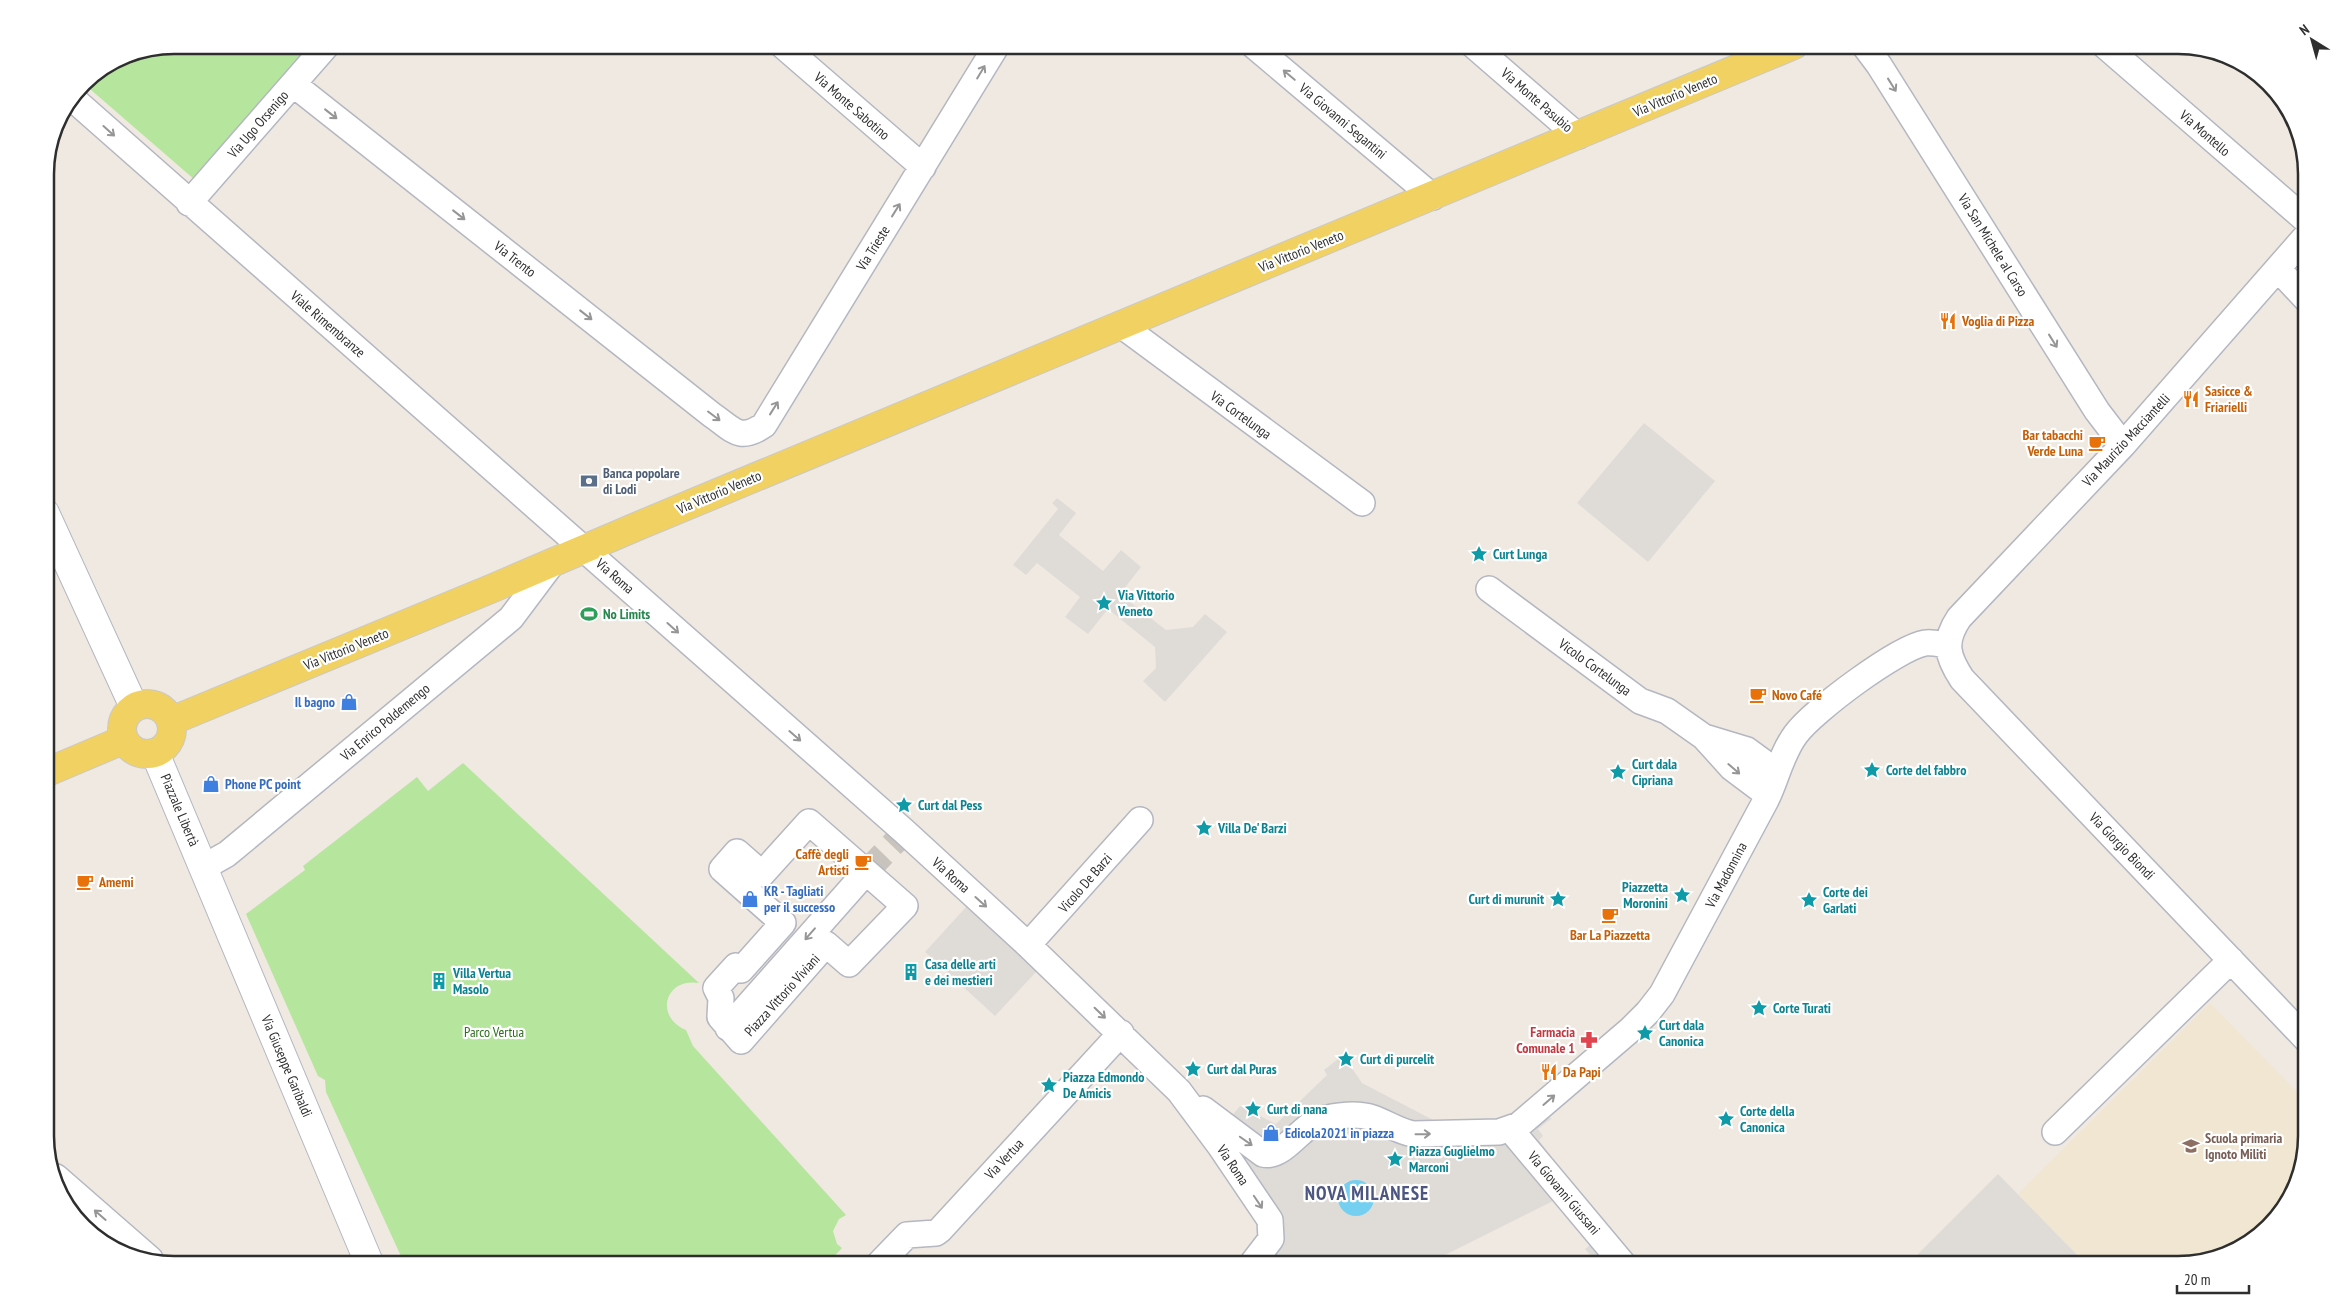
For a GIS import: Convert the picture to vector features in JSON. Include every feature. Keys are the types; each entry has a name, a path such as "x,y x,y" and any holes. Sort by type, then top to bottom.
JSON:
{"main road":[{"name":"Via Vittorio Veneto","path":"171,721 1773,54"},
{"path":"54,533 134,707"},
{"path":"147,704 157,706 165,712 171,721 172,731 170,740 164,748 155,753 137,753 129,748 123,740 121,730 123,720 128,711 134,707 147,704"},
{"path":"54,770 123,740"},
{"name":"Piazzale Libertà","path":"155,753 204,867"},
{"name":"Via Giuseppe Garibaldi","path":"204,867 366,1256"}],"street":[{"name":"Via Ugo Orsenigo","path":"188,202 319,54"},
{"name":"Via Monte Sabotino","path":"792,54 923,167"},
{"name":"Via Trieste","path":"738,433 752,433 764,425 992,54"},
{"name":"Via Giovanni Segantini","path":"1265,54 1433,197"},
{"name":"Via Monte Pasubio","path":"1483,54 1578,136"},
{"name":"Via San Michele al Carso","path":"1871,54 1885,74 2097,411 2123,445"},
{"name":"Via Montello","path":"2114,54 2298,213"},
{"name":"Via Trento","path":"293,84 738,433"},
{"name":"Viale Rimembranze","path":"77,103 584,549"},
{"name":"Via Maurizio Macciantelli","path":"1947,645 1952,628 1959,618 2123,445 2298,246"},
{"path":"2278,269 2298,290"},
{"name":"Via Cortelunga","path":"1121,325 1362,503"},
{"name":"Via Roma","path":"584,549 900,837 1028,945 1179,1091 1220,1146 1270,1220 1272,1239 1258,1256"},
{"name":"Via Enrico Poldemengo","path":"204,867 226,854 510,618 553,562"},
{"name":"Vicolo Cortelunga","path":"1489,589 1640,701 1667,711 1704,737 1732,768 1773,784"},
{"name":"Via Madonnina","path":"1517,1136 1529,1117 1623,1036 1648,1012 1662,994 1773,784 1796,734 1815,712 1842,691 1916,646 1925,643 1947,645"},
{"name":"Via Giorgio Biondi","path":"1947,645 1951,662 1962,679 2298,1031"},
{"name":"Vicolo De Barzi","path":"1028,945 1140,820"},
{"name":"Piazza Vittorio Viviani","path":"809,822 866,872 905,906 849,964 826,944 741,1041 720,1017 721,998 716,988 736,966 741,970 783,923 722,868 737,852 762,874 809,822"},
{"name":"Piazza Vittorio Viviani","path":"728,1028 866,872"},
{"path":"2056,1132 2231,960"},
{"name":"Via Vertua","path":"887,1256 907,1235 931,1233 940,1230 1121,1033"},
{"path":"1179,1091 1263,1154 1269,1155 1280,1152 1312,1123 1335,1117 1361,1116 1373,1118 1400,1131 1412,1134 1499,1132 1517,1136"},
{"name":"Via Giovanni Giussani","path":"1517,1136 1617,1256"},
{"path":"64,1184 143,1252"}],"shaded area":[{"path":"1644,423 1715,481 1648,562 1577,503"},
{"name":"Via Vittorio Veneto","path":"1057,498 1076,513 1059,535 1103,571 1121,550 1141,567 1120,594 1166,630 1193,627 1205,614 1227,632 1165,702 1143,681 1156,668 1155,647 1108,609 1088,634 1065,617 1080,597 1037,563 1026,575 1013,565 1058,509 1052,503"},
{"path":"967,906 1037,971 995,1016 925,952"},
{"path":"2210,1003 2298,1093 2297,1152 2289,1182 2282,1196 2263,1221 2238,1240 2224,1247 2194,1255 2178,1256 2078,1256 2018,1194"},
{"name":"Piazza Guglielmo Marconi","path":"1343,1055 1362,1083 1437,1122 1552,1118 1538,1129 1543,1136 1539,1140 1576,1191 1632,1256 1591,1256 1585,1249 1590,1245 1553,1201 1443,1256 1271,1256 1241,1163 1224,1125 1240,1106 1276,1124 1327,1075 1324,1070","holes":["1355,1180 1365,1182 1374,1197 1370,1210 1339,1190 1346,1182"]},
{"path":"1998,1174 2078,1256 1916,1256"}],"green space":[{"path":"166,54 304,54 195,180 89,89 114,70 128,63 151,56"},
{"name":"Parco Vertua","path":"463,763 699,983 687,983 678,986 672,992 668,999 667,1008 670,1016 676,1024 686,1030 693,1046 846,1215 839,1219 833,1231 837,1244 842,1248 834,1256 401,1256 326,1092 325,1080 318,1076 246,914 305,870 303,866 417,777 428,791"}],"water":[{"path":"1356,1180 1363,1181 1369,1185 1373,1191 1373,1205 1369,1211 1363,1215 1356,1216 1349,1215 1343,1211 1339,1205 1338,1198 1339,1191 1343,1185 1349,1181"}],"tunnel":[{"path":"866,872 896,841"}],"place":[{"name":"Voglia di Pizza","path":"1948,321"},
{"name":"Sasicce & Friarielli","path":"2191,399"},
{"name":"Bar tabacchi Verde Luna","path":"2097,443"},
{"name":"Banca popolare di Lodi","path":"589,481"},
{"name":"Curt Lunga","path":"1479,554"},
{"name":"Via Vittorio Veneto","path":"1104,603"},
{"name":"No Limits","path":"589,614"},
{"name":"Novo Café","path":"1758,695"},
{"name":"Il bagno","path":"349,702"},
{"name":"Corte del fabbro","path":"1872,770"},
{"name":"Curt dala Cipriana","path":"1618,772"},
{"name":"Phone PC point","path":"211,784"},
{"name":"Curt dal Pess","path":"904,805"},
{"name":"Villa De' Barzi","path":"1204,828"},
{"name":"Caffè degli Artisti","path":"863,862"},
{"name":"Amemi","path":"85,882"},
{"name":"Piazzetta Moronini","path":"1682,895"},
{"name":"KR - Tagliati per il successo","path":"750,899"},
{"name":"Curt di murunit","path":"1558,899"},
{"name":"Corte dei Garlati","path":"1809,900"},
{"name":"Bar La Piazzetta","path":"1610,915"},
{"name":"Casa delle arti e dei mestieri","path":"911,972"},
{"name":"Villa Vertua Masolo","path":"439,981"},
{"name":"Corte Turati","path":"1759,1008"},
{"name":"Curt dala Canonica","path":"1645,1033"},
{"name":"Farmacia Comunale 1","path":"1589,1040"},
{"name":"Curt di purcelit","path":"1346,1059"},
{"name":"Curt dal Puras","path":"1193,1069"},
{"name":"Da Papi","path":"1549,1072"},
{"name":"Piazza Edmondo De Amicis","path":"1049,1085"},
{"name":"Curt di nana","path":"1253,1109"},
{"name":"Corte della Canonica","path":"1726,1119"},
{"name":"Edicola2021 in piazza","path":"1271,1133"},
{"name":"Scuola primaria Ignoto Militi","path":"2191,1146"},
{"name":"Piazza Guglielmo Marconi","path":"1395,1159"}],"district":[{"name":"NOVA MILANESE","path":"1367,1193"}]}
